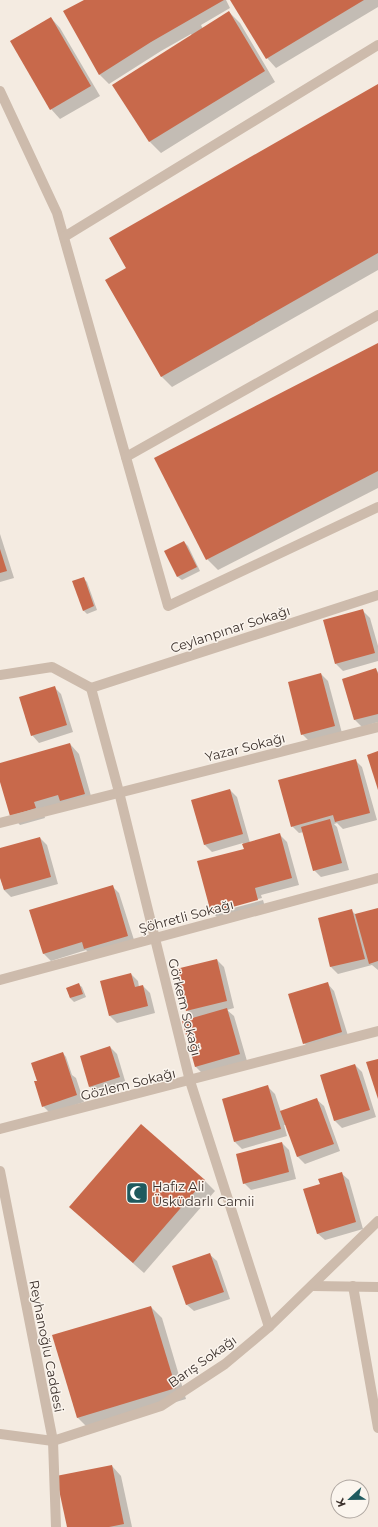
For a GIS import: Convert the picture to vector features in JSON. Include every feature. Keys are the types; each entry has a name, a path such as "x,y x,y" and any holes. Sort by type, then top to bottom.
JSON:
{"street":[{"path":"64,237 378,45"},
{"path":"0,91 57,213 168,606 378,507"},
{"path":"126,457 378,315"},
{"name":"Ceylanpınar Sokağı","path":"91,688 378,595"},
{"path":"0,675 52,667 91,688"},
{"name":"Görkem Sokağı","path":"91,688 119,792 190,1081 269,1327"},
{"name":"Yazar Sokağı","path":"0,823 378,727"},
{"name":"Şöhretli Sokağı","path":"0,980 378,878"},
{"name":"Gözlem Sokağı","path":"0,1129 190,1081 378,1031"},
{"name":"Reyhanoğlu Caddesi","path":"0,1171 53,1441 56,1527"},
{"name":"Barış Sokağı","path":"0,1434 53,1441 161,1406 225,1364 269,1327 313,1286 378,1221"},
{"path":"313,1286 378,1287"},
{"path":"353,1286 378,1428"}],"building":[{"path":"84,0 224,0 151,42 99,75 63,11"},
{"path":"230,0 364,0 266,59"},
{"path":"229,11 265,71 149,142 112,85"},
{"path":"51,17 91,86 50,110 10,41"},
{"path":"378,84 378,253 161,377 105,280 126,268 109,238"},
{"path":"378,343 378,471 206,560 154,458"},
{"path":"184,541 197,567 177,577 164,551"},
{"path":"0,549 7,571 0,573"},
{"path":"84,577 94,606 83,611 72,581"},
{"path":"363,609 375,653 335,664 323,620"},
{"path":"376,668 378,674 378,714 354,720 342,679"},
{"path":"321,673 335,726 301,735 288,682"},
{"path":"55,686 67,725 31,736 19,697"},
{"path":"70,743 85,794 60,801 58,795 34,802 36,808 10,816 0,782 0,763"},
{"path":"378,751 378,790 367,755"},
{"path":"356,759 370,813 335,822 333,815 291,827 278,780"},
{"path":"230,789 243,834 204,845 191,800"},
{"path":"330,819 342,863 313,871 301,827"},
{"path":"280,833 292,878 255,888 258,900 211,913 197,861 244,849 242,844"},
{"path":"40,837 51,877 4,890 0,878 0,848"},
{"path":"113,885 128,936 84,949 82,942 43,954 29,910"},
{"path":"378,908 378,961 369,964 355,914"},
{"path":"352,909 365,959 330,967 318,918"},
{"path":"217,959 227,1001 186,1011 176,969"},
{"path":"131,973 135,987 143,985 148,1006 109,1016 100,981"},
{"path":"328,982 342,1032 303,1044 288,994"},
{"path":"79,983 83,994 70,998 66,988"},
{"path":"227,1008 240,1054 195,1067 182,1021"},
{"path":"110,1046 120,1077 89,1087 80,1056"},
{"path":"63,1052 77,1095 42,1107 34,1081 37,1081 31,1063"},
{"path":"378,1059 378,1099 366,1062"},
{"path":"355,1064 370,1110 334,1121 320,1075"},
{"path":"268,1085 281,1129 234,1142 222,1099"},
{"path":"317,1098 334,1144 297,1157 280,1111"},
{"name":"Hafız Ali Üsküdarlı Camii","path":"141,1124 205,1180 133,1263 69,1207"},
{"path":"282,1142 289,1172 243,1184 236,1154"},
{"path":"342,1172 356,1222 317,1234 303,1189 320,1184 318,1179"},
{"path":"210,1253 224,1292 186,1305 172,1266"},
{"path":"151,1306 176,1388 77,1418 52,1335"},
{"path":"112,1465 124,1524 109,1527 67,1527 56,1476"}],"place":[{"name":"Hafız Ali Üsküdarlı Camii","path":"137,1193"}]}
